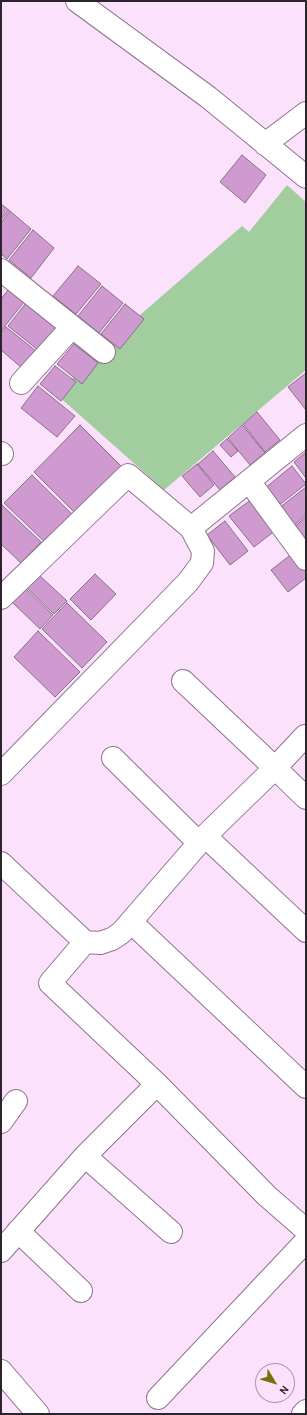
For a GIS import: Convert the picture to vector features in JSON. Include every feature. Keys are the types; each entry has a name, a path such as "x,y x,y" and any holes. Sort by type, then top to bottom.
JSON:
{"street":[{"path":"77,1 208,97 306,177"},
{"path":"265,144 306,113"},
{"path":"1,270 104,352"},
{"path":"21,382 72,326"},
{"path":"190,528 306,434"},
{"path":"1,598 128,476 190,528 203,551 202,563 188,582 1,774"},
{"path":"249,481 306,559"},
{"path":"183,681 306,798"},
{"path":"1,863 85,942 100,943 112,939 121,933 131,922 202,840 275,768 305,736"},
{"path":"113,758 202,840 306,931"},
{"path":"131,922 306,1088"},
{"path":"85,942 50,983 157,1084 267,1196 306,1230"},
{"path":"1,1251 85,1156 157,1084"},
{"path":"1,1122 16,1101"},
{"path":"85,1156 171,1232"},
{"path":"18,1232 81,1291"},
{"path":"158,1398 306,1241"},
{"path":"1,1371 38,1414"},
{"path":"303,1414 306,1410"}],"green space":[{"path":"287,185 306,202 306,370 164,490 56,394 131,323 242,226 249,232"}],"building":[{"path":"242,155 266,175 245,203 220,182"},
{"path":"1,204 9,210 1,220"},
{"path":"10,211 31,229 7,259 1,254 1,223"},
{"path":"33,230 54,248 31,278 9,260"},
{"path":"78,266 101,284 76,314 53,296"},
{"path":"102,286 123,303 99,333 78,316"},
{"path":"8,290 24,302 1,331 1,299"},
{"path":"26,303 56,327 38,350 8,326"},
{"path":"125,304 144,319 120,349 101,334"},
{"path":"6,327 36,351 22,368 1,350 1,333"},
{"path":"74,344 98,363 82,384 57,364"},
{"path":"55,366 76,382 61,401 40,384"},
{"path":"306,373 306,410 288,387"},
{"path":"38,386 75,416 57,437 21,408"},
{"path":"257,412 280,440 265,452 243,424"},
{"path":"80,425 122,467 76,514 34,472"},
{"path":"242,425 265,453 250,465 228,438"},
{"path":"227,439 238,451 231,457 220,445"},
{"path":"213,451 235,477 220,490 198,464"},
{"path":"306,452 306,478 294,462"},
{"path":"197,464 214,485 200,497 182,476"},
{"path":"292,466 306,484 278,506 264,489"},
{"path":"32,475 77,519 50,547 4,503"},
{"path":"306,487 306,515 293,526 279,508"},
{"path":"252,499 276,530 254,547 229,516"},
{"path":"2,505 41,542 21,563 1,544"},
{"path":"306,517 306,542 294,527"},
{"path":"225,521 248,551 230,565 207,535"},
{"path":"293,553 306,570 306,578 288,592 271,570"},
{"path":"38,574 67,601 54,614 26,587"},
{"path":"95,574 116,594 91,620 70,599"},
{"path":"25,588 53,615 40,629 12,602"},
{"path":"67,603 107,642 82,668 42,629"},
{"path":"38,631 80,672 55,697 14,657"}]}
